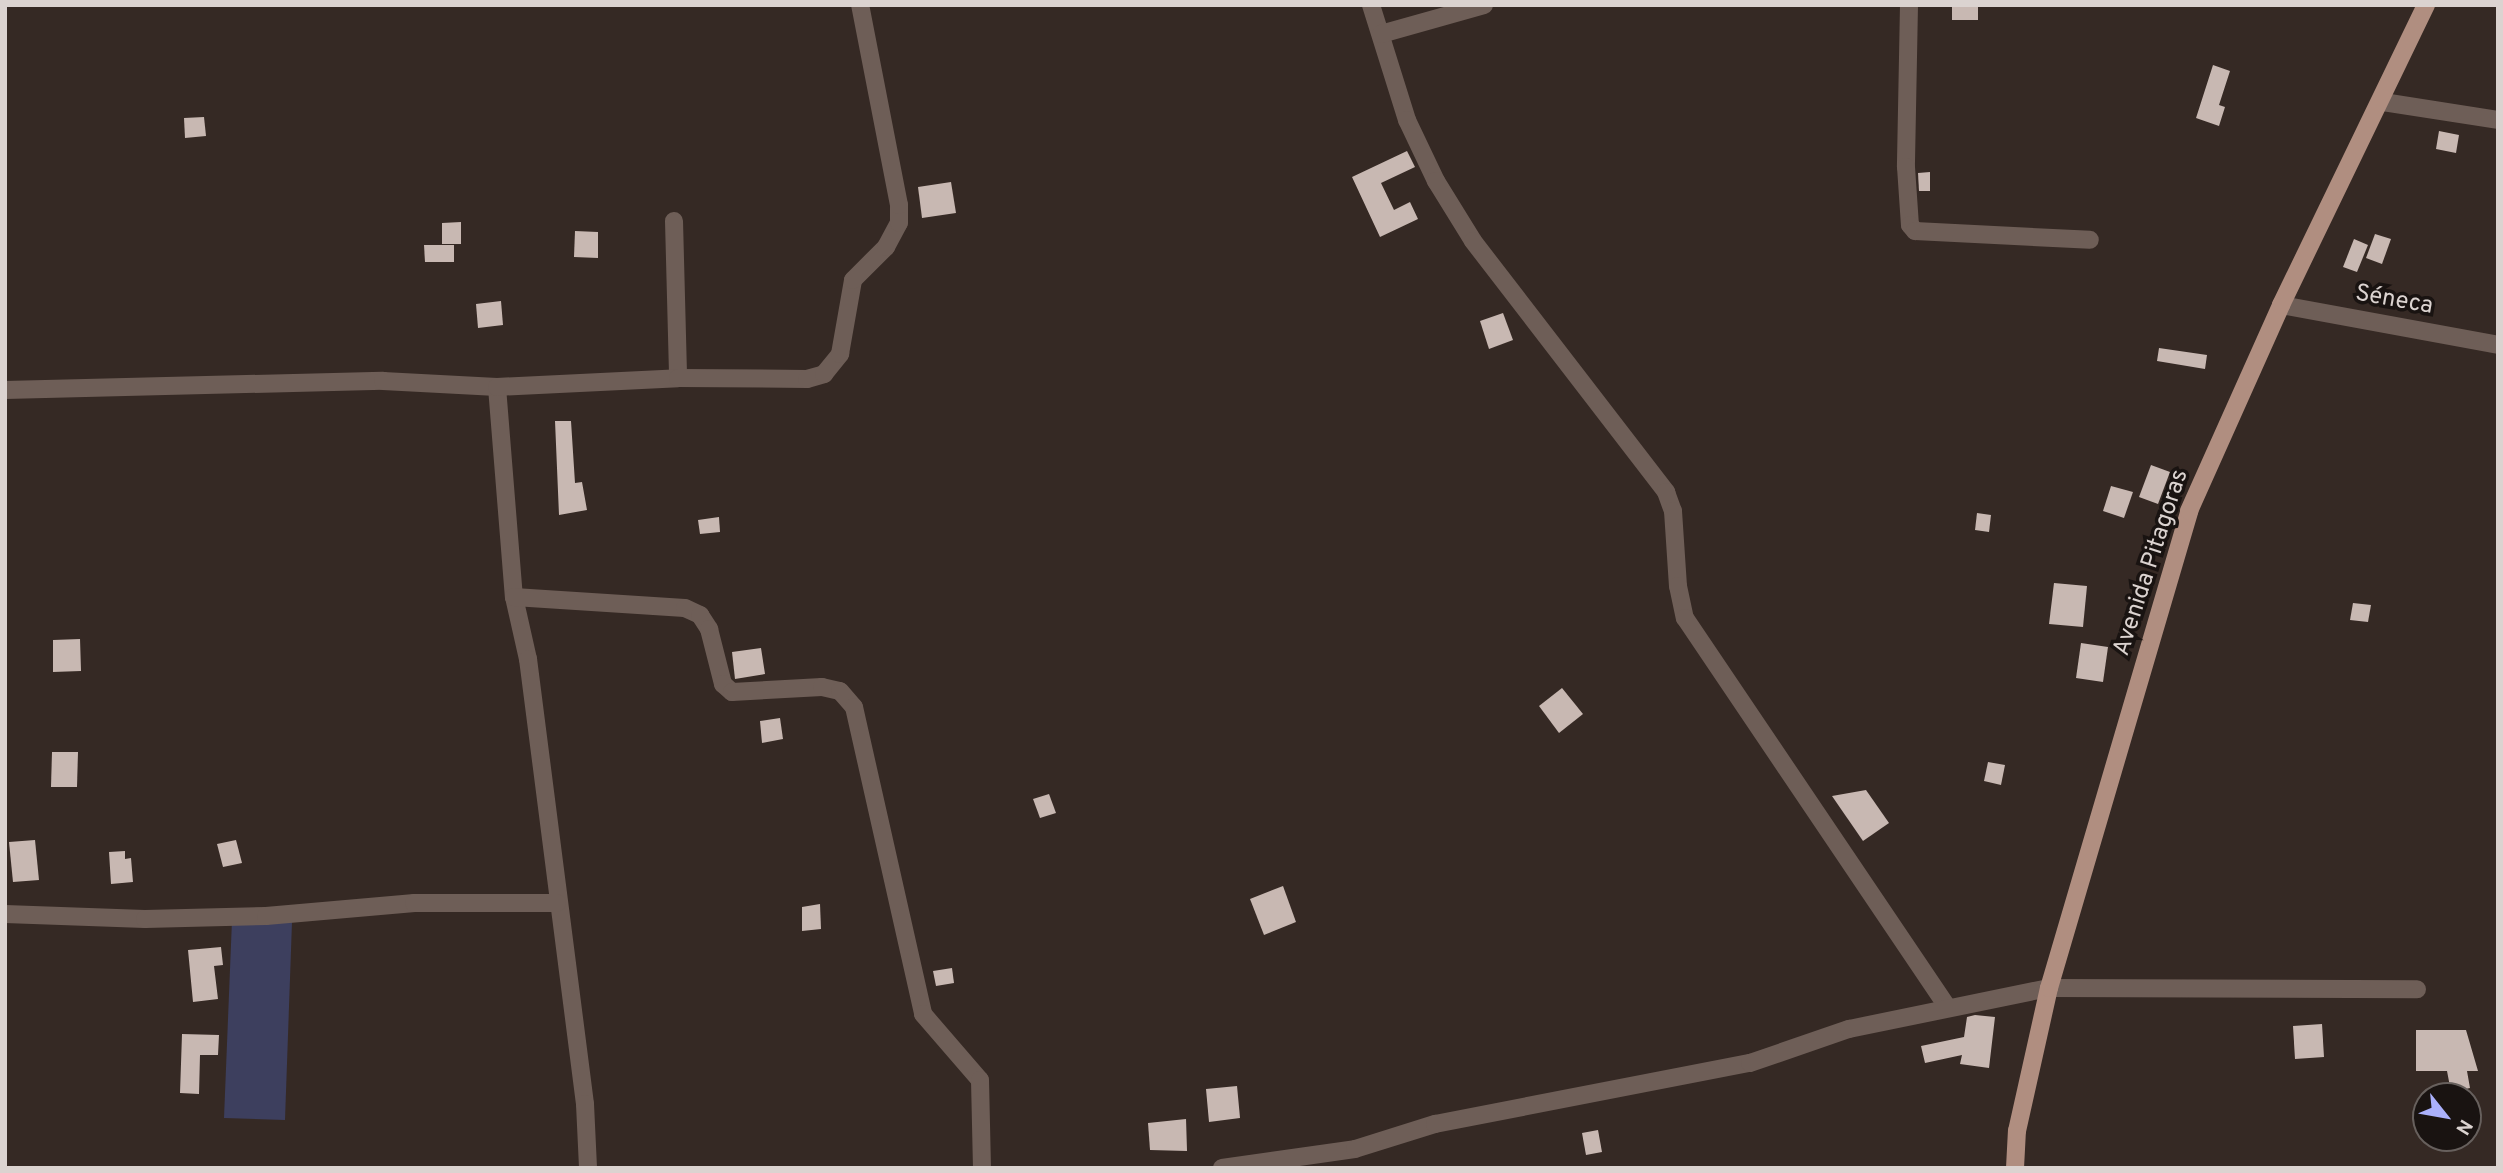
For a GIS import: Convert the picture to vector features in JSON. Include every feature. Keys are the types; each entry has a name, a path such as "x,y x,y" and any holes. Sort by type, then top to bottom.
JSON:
{"main road":[{"name":"Avenida Pitagoras","path":"2015,1168 2017,1132 2049,988 2189,511 2281,305 2383,102 2427,5"}],"street":[{"path":"5,390 383,381 497,387 678,378 807,379 835,366 853,280 886,247 898,223 899,205 860,5"},
{"path":"1371,5 1407,120 1436,181 1473,241 1666,492 1673,511 1678,586 1685,618 1697,639 1947,1006"},
{"path":"1381,34 1484,5"},
{"path":"1909,5 1906,167 1910,225 1915,232 2090,240"},
{"path":"2383,102 2498,120"},
{"path":"674,221 678,378"},
{"name":"Séneca","path":"2281,305 2498,345"},
{"path":"497,387 514,597 528,659 557,903 585,1104 588,1168"},
{"path":"514,597 685,608 701,615 709,629 723,684 732,692 822,687 840,691 854,707 923,1014 980,1080 982,1168"},
{"path":"5,914 145,919 266,916 414,903 557,903"},
{"path":"1222,1168 1354,1149 1435,1124 1750,1063 1849,1029 1947,1006 2049,988 2417,989"}],"shaded area":[{"path":"232,920 292,922 285,1120 224,1118"}],"building":[{"path":"1952,5 1978,5 1978,20 1952,20"},
{"path":"2213,65 2230,71 2219,105 2225,107 2219,126 2196,118"},
{"path":"204,117 206,136 185,138 184,118"},
{"path":"2439,131 2459,135 2456,153 2436,149"},
{"path":"1407,151 1415,167 1381,183 1394,210 1410,202 1418,219 1380,237 1352,177"},
{"path":"1930,172 1930,191 1919,191 1918,173"},
{"path":"951,182 956,213 922,218 918,187"},
{"path":"461,222 461,244 442,244 442,223"},
{"path":"575,231 598,232 598,258 574,257"},
{"path":"2375,234 2391,239 2382,264 2366,258"},
{"path":"2354,239 2368,245 2357,272 2343,267"},
{"path":"424,245 454,245 454,262 425,262"},
{"path":"501,301 503,325 478,328 476,304"},
{"path":"1503,313 1513,340 1489,349 1480,321"},
{"path":"2159,348 2207,355 2205,369 2157,361"},
{"path":"555,421 571,421 575,483 582,482 587,510 559,515"},
{"path":"2151,465 2170,472 2158,504 2139,497"},
{"path":"2111,486 2133,492 2124,518 2103,511"},
{"path":"1977,513 1991,515 1989,532 1975,530"},
{"path":"719,517 720,532 700,534 698,520"},
{"path":"2054,583 2087,586 2083,627 2049,624"},
{"path":"2353,603 2371,605 2368,622 2350,620"},
{"path":"80,639 81,671 53,672 53,640"},
{"path":"2081,643 2108,647 2103,682 2076,678"},
{"path":"761,648 765,674 735,679 732,652"},
{"path":"1562,688 1583,714 1559,733 1539,706"},
{"path":"780,718 783,739 762,743 760,721"},
{"path":"52,752 78,752 77,787 51,787"},
{"path":"1988,762 2005,765 2001,785 1984,781"},
{"path":"1866,790 1889,823 1863,841 1832,796"},
{"path":"1049,794 1056,813 1040,818 1033,799"},
{"path":"35,840 39,880 13,882 9,842"},
{"path":"236,840 242,863 223,867 217,844"},
{"path":"125,851 125,859 131,858 133,882 111,884 109,852"},
{"path":"1283,886 1296,922 1264,935 1250,899"},
{"path":"820,904 821,929 802,931 802,907"},
{"path":"221,947 223,965 214,966 218,999 193,1002 188,950"},
{"path":"952,968 954,983 936,986 933,971"},
{"path":"1967,1017 1995,1017 1989,1068 1960,1064 1962,1055 1925,1063 1921,1046 1964,1037"},
{"path":"2322,1024 2324,1057 2295,1059 2293,1026"},
{"path":"2416,1030 2466,1030 2478,1071 2467,1071 2469,1082 2449,1082 2447,1071 2416,1071"},
{"path":"182,1034 219,1035 218,1055 200,1055 199,1094 180,1093"},
{"path":"1237,1086 1240,1118 1209,1122 1206,1089"},
{"path":"1186,1119 1187,1151 1150,1150 1148,1123"},
{"path":"1598,1130 1602,1152 1586,1155 1582,1133"}]}
